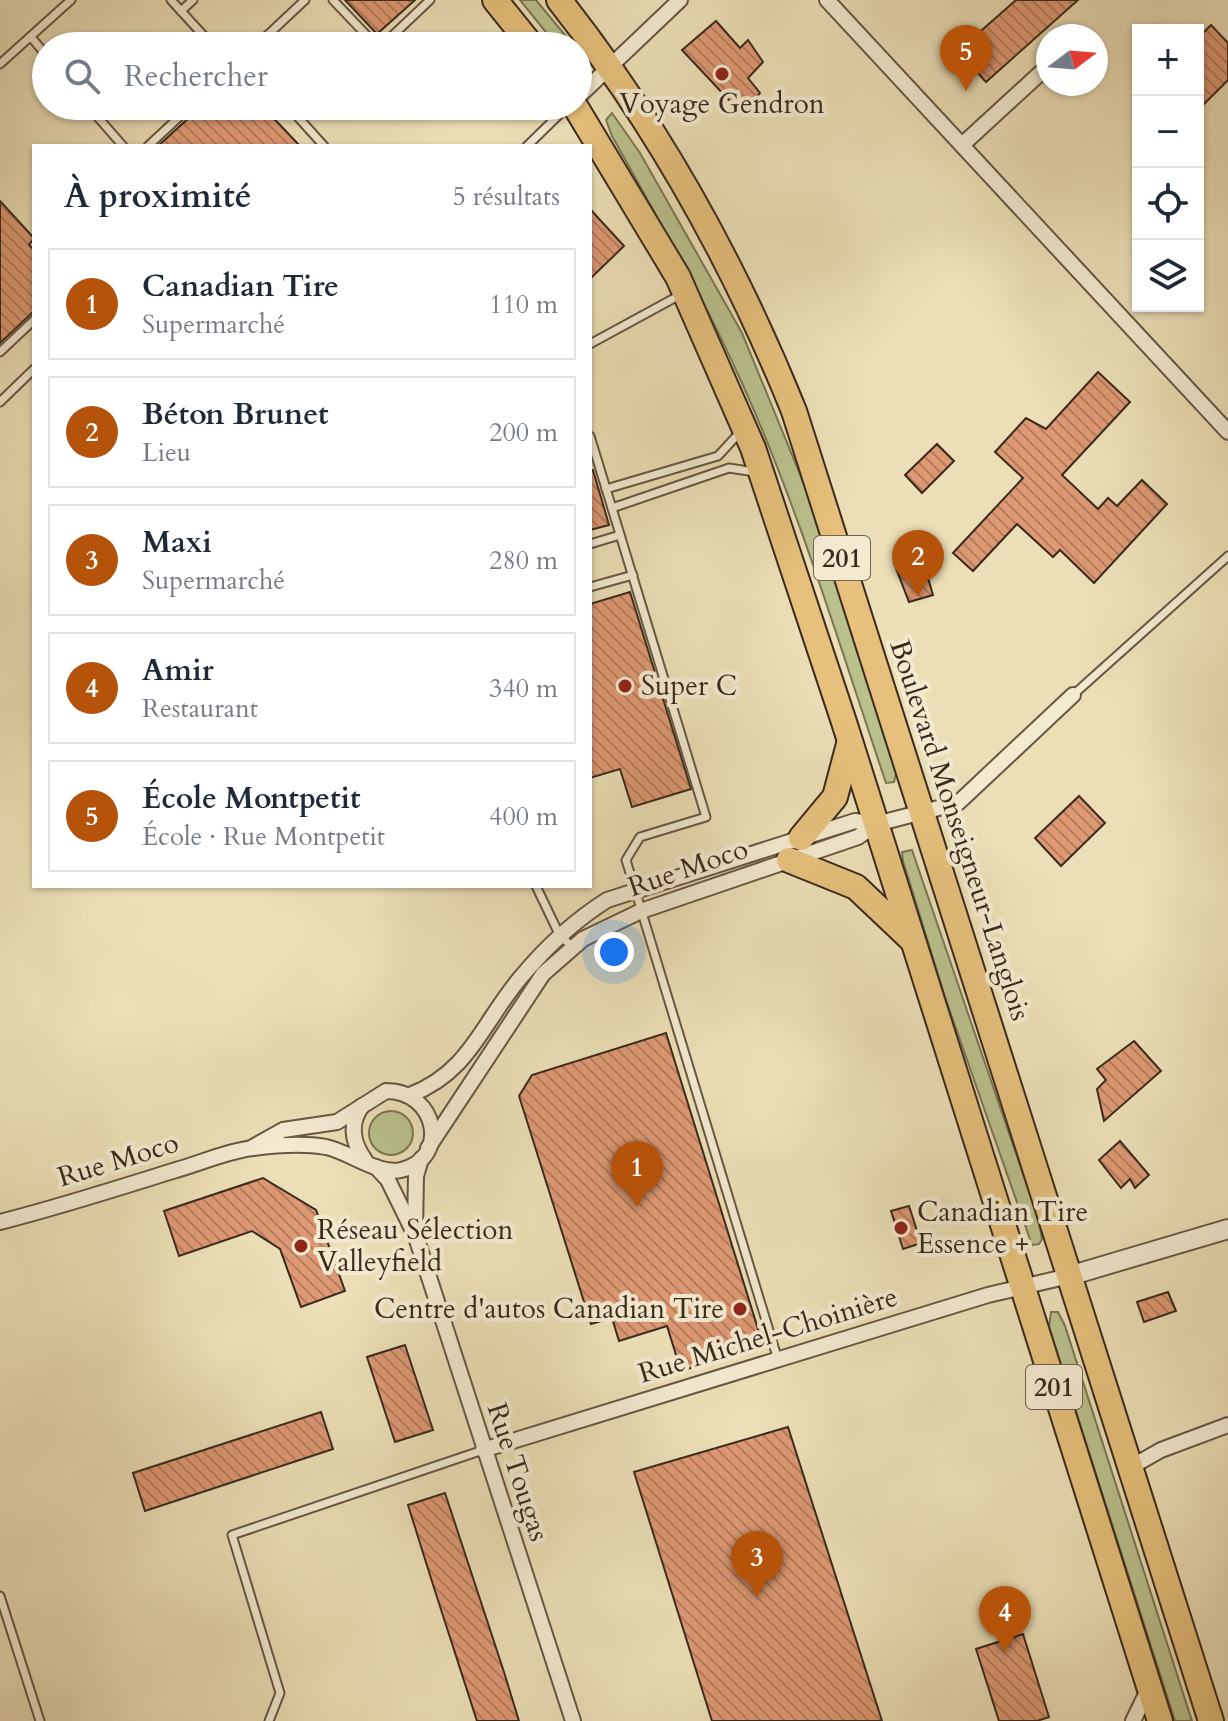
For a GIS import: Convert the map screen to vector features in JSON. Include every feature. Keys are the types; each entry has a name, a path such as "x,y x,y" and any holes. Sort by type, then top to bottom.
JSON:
{"highway":[{"path":"495,0 521,32"},
{"name":"Boulevard Monseigneur-Langlois","path":"559,0 583,32"},
{"name":"Boulevard Monseigneur-Langlois","path":"592,44 698,211 781,380 806,446 1211,1721"},
{"name":"201","path":"584,120 686,292 745,426 850,742 1160,1721"},
{"path":"801,838 835,797 850,742"},
{"path":"789,860 856,887 913,940"}],"street":[{"path":"592,83 680,0"},
{"path":"827,0 1228,432"},
{"path":"962,145 1036,77"},
{"name":"Rue Moco","path":"251,1148 324,1147 370,1164 400,1170 425,1153 543,974 573,947 610,923 641,911 858,837 876,824 947,807 964,798 1073,695"},
{"name":"Rue Moco","path":"0,1222 251,1148 283,1130 337,1122 364,1102 386,1091 410,1095 450,1074 519,979 588,912 635,890 855,821 876,824"},
{"path":"410,1095 427,1112 432,1136 425,1153"},
{"path":"364,1102 353,1125 353,1138 370,1164"},
{"name":"Rue Tougas","path":"416,1237 416,1176 425,1153"},
{"name":"Rue Tougas","path":"370,1164 388,1180 416,1237 573,1721"},
{"path":"1069,1276 1228,1229"},
{"name":"Rue Michel-Choinière","path":"483,1450 1022,1285 1069,1276"},
{"path":"1131,1467 1161,1450 1228,1425"},
{"path":"1133,1721 1149,1687"}],"lane":[{"path":"36,32 71,0"},
{"path":"171,0 200,32"},
{"path":"181,11 193,0"},
{"path":"271,32 305,0"},
{"path":"333,0 363,32"},
{"path":"396,32 430,0"},
{"path":"0,64 31,37"},
{"path":"100,120 121,144"},
{"path":"150,144 176,120"},
{"path":"301,120 322,144"},
{"path":"529,144 554,120"},
{"path":"592,343 686,292"},
{"path":"0,352 32,322"},
{"path":"0,402 32,371"},
{"path":"606,489 718,456 745,426"},
{"path":"592,443 706,817 640,837 626,860 778,1360"},
{"path":"612,508 729,468 762,474"},
{"path":"592,543 620,535"},
{"path":"1073,695 1228,556"},
{"path":"592,586 633,575"},
{"path":"537,888 560,936 573,947"},
{"path":"269,1721 280,1693 232,1535 483,1450"},
{"path":"0,1596 40,1721"}],"green space":[{"path":"520,0 536,0 562,32 546,32"},
{"path":"612,113 640,153 742,333 804,484 888,737 897,770 894,782 886,783 819,582 763,432 712,320 612,136 606,120"},
{"path":"912,850 1037,1215 1042,1239 1039,1244 1032,1245 946,1000 903,861 902,852"},
{"path":"391,1111 407,1117 413,1133 407,1149 391,1155 375,1149 369,1133 375,1117"},
{"path":"1051,1312 1058,1312 1065,1326 1192,1721 1175,1721 1049,1327"}],"building":[{"path":"345,0 415,0 379,32 375,32"},
{"path":"1016,0 1078,0 1051,24 1036,24 1036,37 986,82 958,51"},
{"path":"716,21 740,48 748,40 763,62 748,78 760,93 742,114 682,50"},
{"path":"1211,25 1228,43 1228,80 1204,104 1204,96 1204,32"},
{"path":"187,120 275,120 298,144 160,144"},
{"path":"0,201 32,236 29,245 32,248 32,313 0,343"},
{"path":"592,211 624,246 592,277"},
{"path":"1098,372 1130,402 1062,475 1098,509 1108,498 1117,506 1142,480 1167,504 1094,583 1060,550 1053,557 1017,524 973,571 953,553 1023,478 995,452 1026,418 1046,429"},
{"path":"937,444 954,461 922,493 905,475"},
{"path":"592,470 609,525 592,529"},
{"path":"921,554 933,595 909,602 894,563"},
{"name":"Super C","path":"630,592 691,789 632,807 620,769 592,777 592,603"},
{"path":"1079,796 1105,823 1061,866 1035,838"},
{"path":"666,1033 763,1345 681,1371 667,1326 619,1341 612,1318 591,1324 519,1096 532,1075"},
{"path":"1134,1041 1161,1071 1104,1121 1097,1089 1106,1080 1097,1069"},
{"path":"1120,1141 1149,1175 1135,1188 1130,1179 1121,1188 1099,1160"},
{"name":"Réseau Sélection Valleyfield","path":"263,1178 316,1210 345,1291 301,1307 280,1249 252,1231 179,1256 164,1211"},
{"path":"909,1206 921,1243 903,1249 891,1211"},
{"path":"1168,1292 1176,1311 1144,1322 1137,1302"},
{"path":"405,1345 433,1430 395,1442 367,1357"},
{"path":"321,1412 333,1449 145,1511 133,1473"},
{"path":"788,1427 882,1721 712,1721 634,1472"},
{"path":"445,1493 519,1721 477,1721 408,1505"},
{"path":"1023,1634 1049,1717 1037,1721 999,1721 976,1649"}],"place":[{"name":"Voyage Gendron","path":"722,74"},
{"name":"École Montpetit","path":"966,91"},
{"name":"Béton Brunet","path":"918,596"},
{"name":"Super C","path":"625,686"},
{"name":"Canadian Tire","path":"637,1207"},
{"name":"Canadian Tire Essence +","path":"901,1228"},
{"name":"Réseau Sélection Valleyfield","path":"301,1246"},
{"name":"Centre d'autos Canadian Tire","path":"740,1309"},
{"name":"Maxi","path":"757,1597"},
{"name":"Amir","path":"1005,1652"}]}
